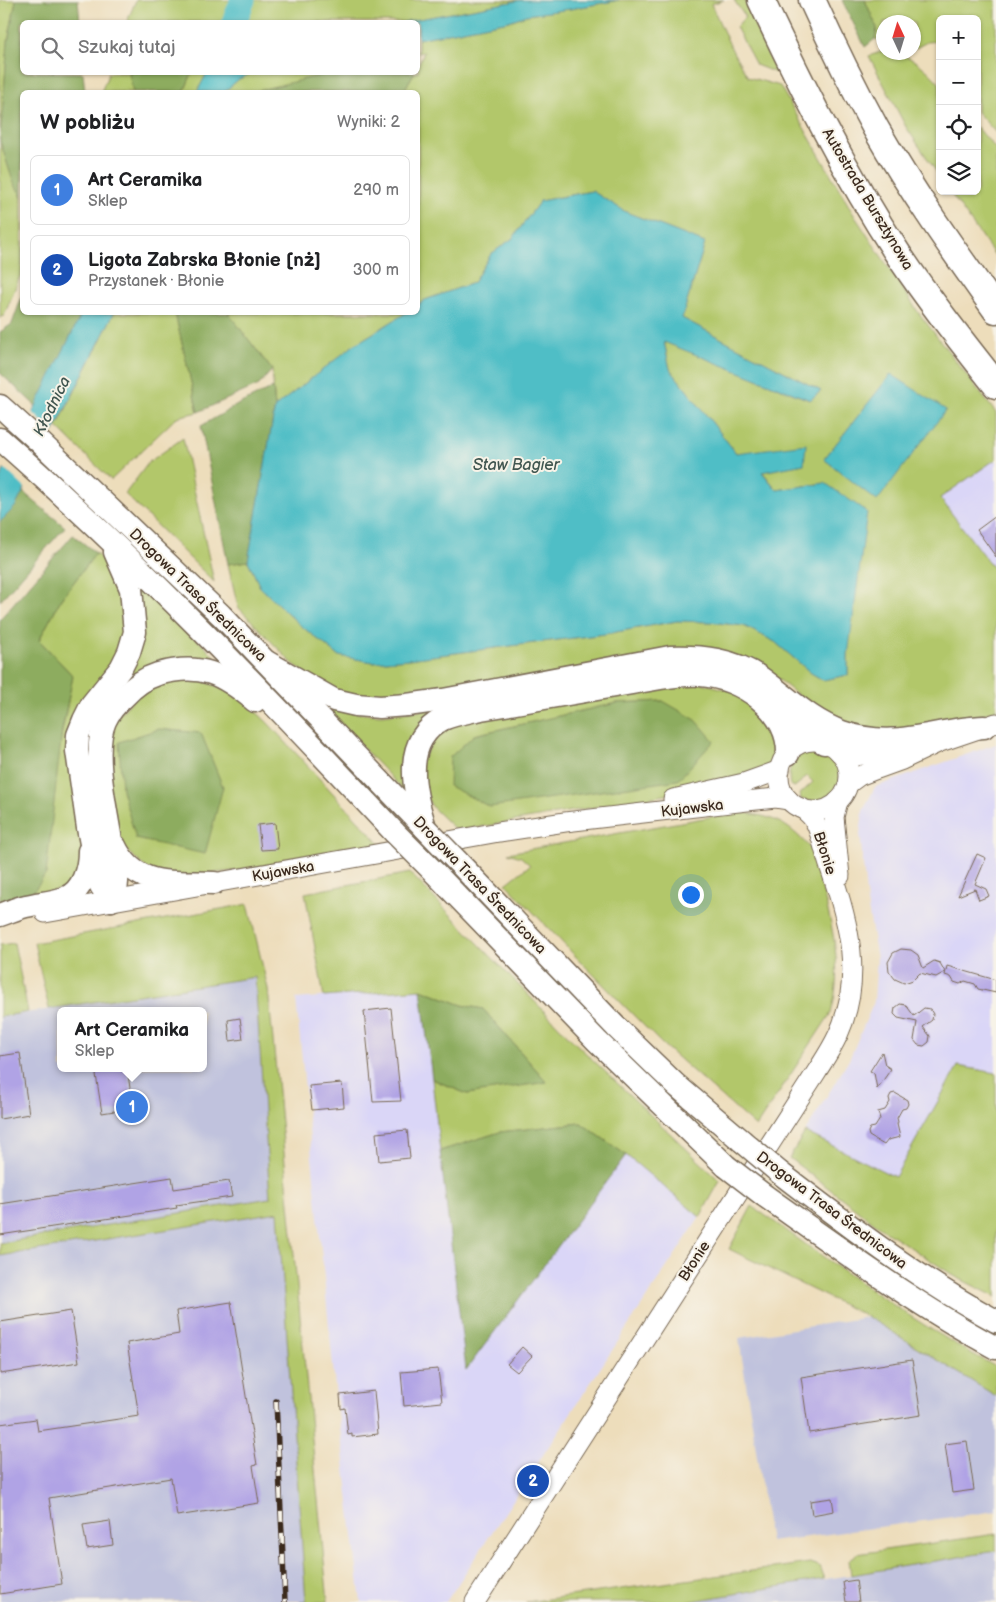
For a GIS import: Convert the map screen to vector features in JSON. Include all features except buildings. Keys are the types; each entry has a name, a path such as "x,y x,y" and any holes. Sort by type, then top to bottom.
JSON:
{"highway":[{"name":"Autostrada Bursztynowa","path":"761,0 790,62 836,151 893,245 996,385"},
{"path":"812,0 833,47 877,130 939,230 996,310"}],"main road":[{"name":"Drogowa Trasa Średnicowa","path":"0,406 127,525 267,662 616,1027 675,1084 780,1173 826,1209 910,1267 996,1321"},
{"name":"Drogowa Trasa Średnicowa","path":"0,439 112,543 211,639 395,833 586,1029 726,1166 764,1196 879,1276 962,1329 996,1348"},
{"path":"112,543 131,589 135,632 122,668 92,704 78,735 79,769 118,884 112,900"},
{"path":"267,662 334,700 356,705 380,707 443,700 670,657 700,657 728,662 760,677 812,716 842,732 859,736 884,741 897,741 990,725"},
{"path":"0,915 23,907 67,897 78,888 85,876 98,827 101,771 100,741 106,720 131,689 151,676 173,670 200,670 221,677 237,686 319,752"},
{"path":"425,828 413,776 414,762 419,744 433,726 443,719 480,709 661,678 701,675 726,680 757,697 768,708 786,734 784,762"},
{"path":"760,677 802,728 832,747"},
{"path":"98,827 116,847 122,859 131,870 147,879 214,883"},
{"path":"910,1267 996,1309"}],"street":[{"path":"848,784 859,776 902,760 940,742 990,725"},
{"path":"832,747 847,764 848,784 843,795 838,801 822,810 809,810 796,804 781,786 784,762 801,744 811,741 832,747 856,756 940,742"},
{"name":"Kujawska","path":"565,822 744,783 784,762"},
{"name":"Kujawska","path":"0,920 565,822 776,798 796,804"},
{"name":"Błonie","path":"475,1602 817,1072 838,1036 848,1007 853,972 850,941 842,901 834,817 838,801"},
{"name":"Błonie","path":"796,804 815,823 842,901"}],"shaded area":[{"path":"996,459 996,572 940,498"},
{"path":"996,744 996,1073 958,1066 895,1177 805,1132 849,1060 874,1002 877,958 867,902 860,834 863,811 875,787"},
{"path":"255,977 270,1198 0,1243 0,1017 57,1008 57,1072 207,1072 207,1007 64,1007"},
{"path":"421,989 466,1369 626,1155 700,1217 446,1602 361,1602 335,1386 296,999"},
{"path":"279,1212 306,1601 0,1602 0,1256"},
{"path":"868,1317 996,1396 996,1511 770,1542 739,1338"},
{"path":"996,1551 996,1602 686,1602 851,1575"}],"green space":[{"path":"0,0 16,0 8,42 0,141"},
{"path":"16,0 78,0 80,20 20,20 20,75 83,75 85,90 20,90 20,193 13,181 0,141 8,42"},
{"path":"136,0 522,0 414,20 128,20"},
{"path":"619,0 724,0 711,4 733,52 748,77 780,86 854,215 918,312 996,413 996,459 940,498 996,572 996,710 957,723 879,735 826,718 767,670 504,682 366,700 320,685 291,662 238,607 228,564 248,561 260,587 300,625 339,656 373,662 408,659 605,634 677,621 711,622 744,626 775,642 811,673 823,680 848,675 848,655 825,483 777,490 762,471 804,464 736,453 670,369 664,341 809,400 821,391 682,318 705,243 626,212 592,191 540,201 513,238 491,254 473,283 425,300 420,304 420,90 404,90 413,75 420,75 420,61 424,52 420,53 420,39 509,21 526,15","holes":["891,375 877,500 824,459"]},
{"path":"734,0 745,0 776,73 756,65 736,27 745,17"},
{"path":"842,0 865,0 876,26 876,34 875,39 865,47"},
{"path":"865,0 996,0 996,133 981,116 981,15 936,15 936,41 927,42 921,45 921,15 876,15 876,26"},
{"path":"876,54 876,60 913,60 936,80 936,171 906,127 869,56"},
{"path":"108,75 129,75 133,90 102,90"},
{"path":"130,75 191,75 185,90 133,90"},
{"path":"191,75 206,75 198,90 185,90"},
{"path":"248,75 325,75 260,90 226,90 239,79"},
{"path":"322,75 413,75 404,90 260,90"},
{"path":"981,132 996,149 996,257 952,195 981,195"},
{"path":"0,141 13,181 20,193 20,276 4,316 0,318"},
{"path":"20,302 20,315 81,315 36,406 0,373 0,332 12,324"},
{"path":"113,315 175,315 198,412 177,417 111,480 57,427"},
{"path":"175,315 230,315 272,370 259,385 198,412"},
{"path":"230,315 403,315 354,345 275,407 272,370"},
{"path":"273,388 275,407 248,561 228,564 201,426 239,404"},
{"path":"183,438 214,582 125,494 149,462"},
{"path":"23,492 65,527 0,601 0,522 15,507"},
{"path":"73,535 96,553 61,599 39,640 73,676 62,730 46,874 30,896 0,903 0,619"},
{"path":"96,553 112,571 123,592 126,641 78,718 85,858 75,886 30,896 73,676 39,640 61,599"},
{"path":"137,579 226,668 136,677 87,783 86,739 128,670"},
{"path":"688,665 716,667 744,677 775,703 799,737 794,739 776,711 765,699 740,680 709,670 664,671 453,708 436,715 418,729 409,747 405,768 407,788 403,790 321,704 323,702 356,713 382,715 423,710"},
{"path":"188,675 237,694 267,722 381,845 235,871 179,876 152,873 120,845 105,762 113,722 144,687"},
{"path":"695,681 739,693 771,722 778,747 775,759 766,769 694,790 457,831 434,809 425,796 420,763 440,729 460,719","holes":["663,701 474,735 617,703"]},
{"path":"663,701 696,720 714,741 678,780 490,807 449,786 450,757 474,735 617,703"},
{"path":"159,729 201,733 223,787 205,854 136,839 122,790 119,742"},
{"path":"817,750 829,756 837,764 840,774 839,784 834,793 826,799 815,801 801,799 800,794 813,782 807,776 795,787 790,785 790,771 794,760 799,756"},
{"path":"737,812 778,821 801,839 812,851 829,914 836,962 835,996 831,1013 756,1127 661,1043 506,884 530,865 521,857 508,853"},
{"path":"410,873 572,1040 720,1181 700,1217 626,1155 581,1123 500,1132 440,1151 432,1079 467,1094 546,1081 483,1009 462,1005 421,989 324,997 305,893"},
{"path":"248,904 268,989 328,1602 300,1602 306,1601 278,1212 0,1256 0,1243 270,1198 255,977 49,1009 34,943"},
{"path":"14,943 28,1012 0,1017 0,945"},
{"path":"421,989 462,1005 483,1009 547,1082 467,1094 432,1079"},
{"path":"958,1066 996,1073 996,1297 956,1277 881,1228 789,1158 805,1132 895,1177"},
{"path":"581,1123 626,1155 466,1370 440,1151 500,1132"},
{"path":"752,1206 902,1311 996,1367 996,1396 868,1317 729,1249"},
{"path":"996,1534 996,1551 851,1575 849,1560 857,1554"},
{"path":"810,1563 819,1566 824,1579 686,1602 526,1602"}],"water":[{"path":"522,0 619,0 526,15 509,21 420,39 420,20 414,20"},
{"path":"206,75 248,75 239,79 226,90 198,90"},
{"name":"Staw Bagier","path":"592,191 626,212 705,243 682,318 821,391 810,400 664,342 670,369 736,453 806,444 804,464 762,472 777,490 825,483 867,512 848,655 848,675 823,680 811,673 775,642 744,626 711,622 677,621 605,634 373,662 339,656 300,625 260,587 248,561 275,407 354,345 403,315 420,315 420,304 425,300 473,283 491,254 513,238 540,201"},
{"name":"Kłodnica","path":"81,315 113,315 15,507 0,522 0,478"},
{"path":"891,374 946,410 877,501 824,459"}],"pier":[{"path":"31,411 56,434 27,490 3,467"}],"waterway":[{"path":"235,20 243,0"}],"railway":[{"path":"276,1401 285,1602"}],"place":[{"name":"Art Ceramika","path":"132,1107"},
{"name":"Ligota Zabrska Błonie [nż]","path":"533,1481"}]}
